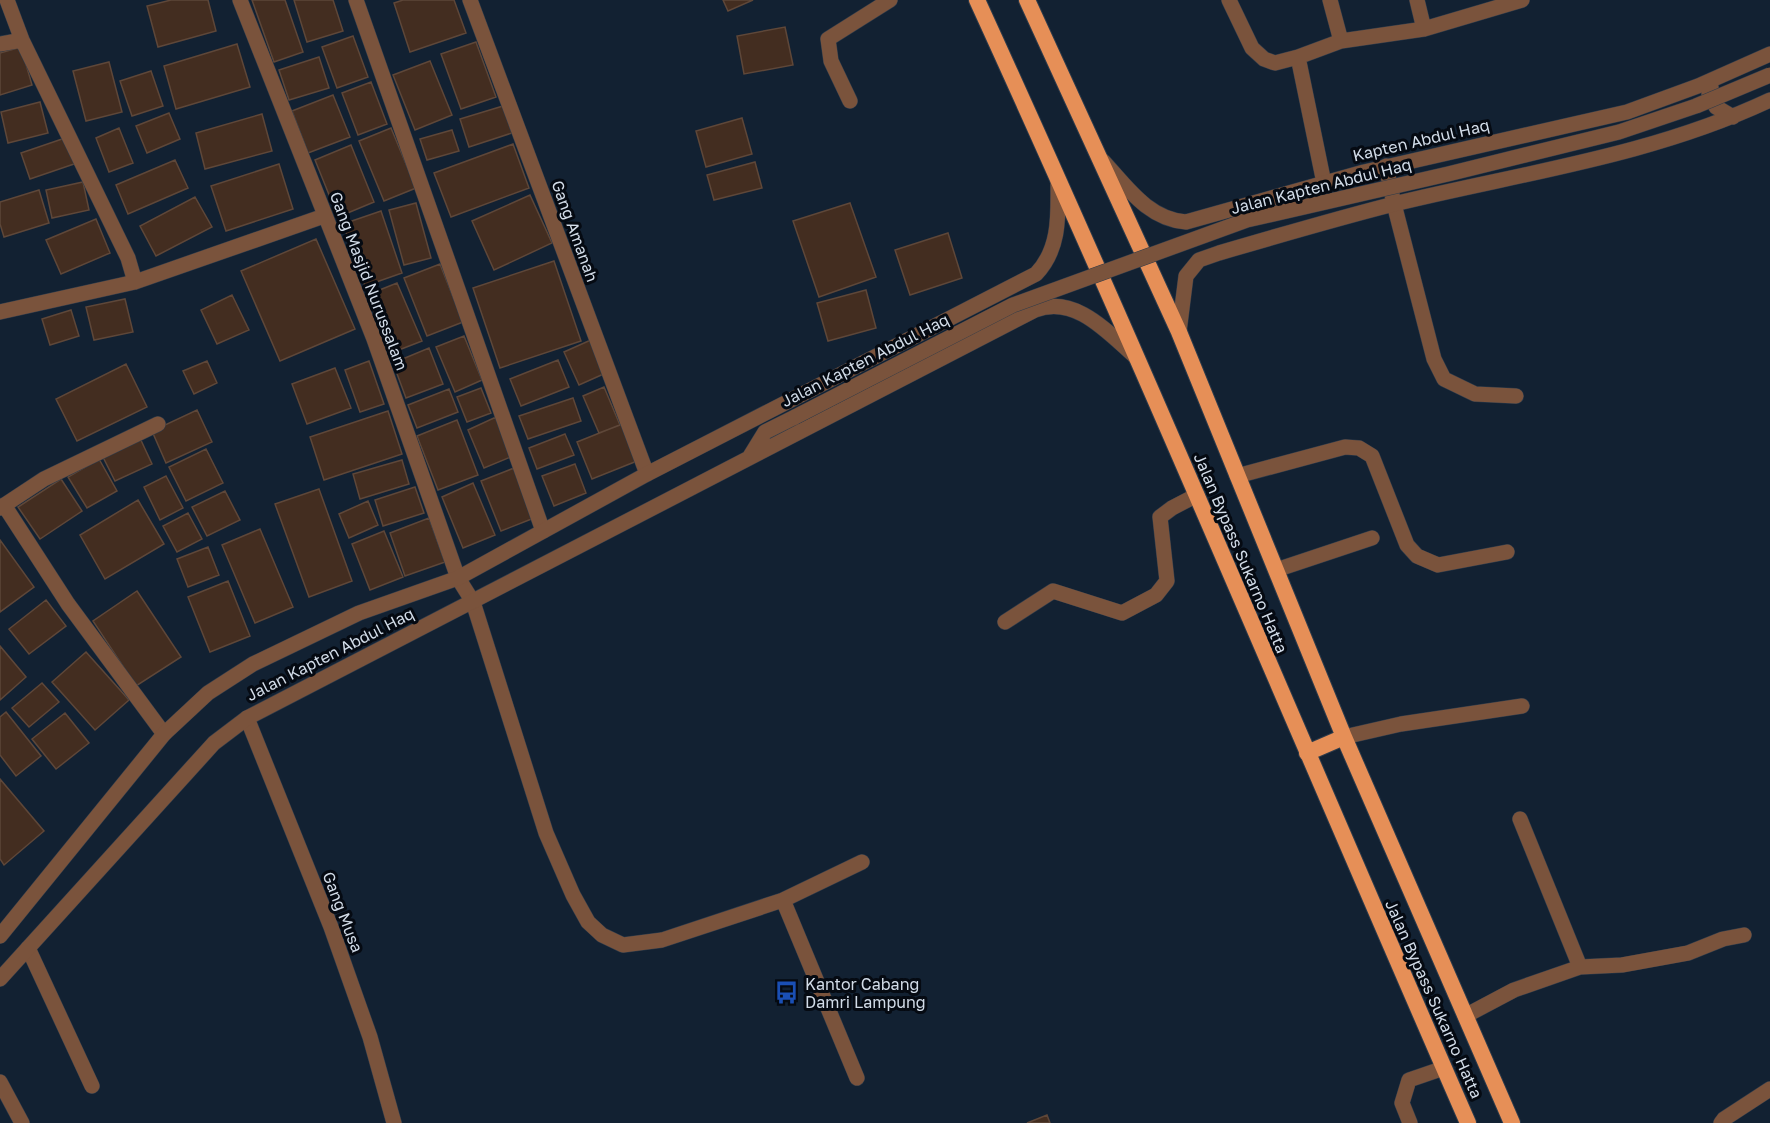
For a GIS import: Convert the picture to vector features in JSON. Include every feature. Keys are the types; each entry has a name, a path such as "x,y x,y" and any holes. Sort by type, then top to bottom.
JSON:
{"highway":[{"name":"Jalan Bypass Sukarno Hatta","path":"977,0 1140,360 1468,1123"},
{"name":"Jalan Bypass Sukarno Hatta","path":"1027,0 1179,332 1344,736 1512,1123"},
{"path":"1307,753 1344,736"}],"street":[{"path":"7,0 22,40 128,258 135,282"},
{"name":"Gang Masjid Nurussalam","path":"240,0 374,339 458,578 472,602 546,833 573,896 588,922 602,935 623,945 662,940 783,900 862,862"},
{"path":"356,0 543,531"},
{"name":"Gang Amanah","path":"470,0 647,474"},
{"path":"850,101 831,61 828,39 890,0"},
{"path":"1229,0 1252,48 1264,59 1275,63 1341,41 1424,28 1522,0"},
{"path":"1330,0 1341,41"},
{"path":"1417,0 1424,28"},
{"path":"0,44 22,40"},
{"name":"Kapten Abdul Haq","path":"1099,156 1139,200 1158,216 1172,221 1186,222 1386,166 1627,112 1770,54"},
{"path":"1298,57 1324,183"},
{"name":"Jalan Kapten Abdul Haq","path":"765,432 1013,305 1247,220 1620,132 1696,106 1770,75"},
{"path":"1715,78 1709,94 1716,107 1733,117"},
{"path":"1179,332 1186,276 1199,261 1219,252 1394,204 1611,157 1733,117 1770,100"},
{"path":"1386,166 1434,359 1444,379 1475,394 1516,396"},
{"name":"Jalan Kapten Abdul Haq","path":"0,936 164,734 208,693 253,664 359,613 458,578 647,474 1036,274 1042,267 1058,229 1058,177"},
{"path":"0,312 135,282 324,216"},
{"path":"1207,217 1202,219 1196,228 1195,238 1204,250 1219,252"},
{"path":"1005,290 1019,289 1026,296 1028,305 1020,317"},
{"name":"Jalan Kapten Abdul Haq","path":"0,979 214,743 247,718 1045,306 1067,306 1096,322 1140,360"},
{"path":"158,424 44,479 2,507 68,604 164,734"},
{"path":"732,430 765,432 749,458"},
{"path":"1237,476 1345,447 1359,448 1372,456 1407,545 1417,556 1438,565 1506,552"},
{"path":"1005,622 1053,591 1122,613 1156,595 1167,581 1160,517 1197,495"},
{"path":"1276,570 1372,538"},
{"path":"1344,736 1401,724 1522,706"},
{"name":"Gang Musa","path":"247,718 331,927 370,1036 394,1123"},
{"path":"1520,819 1580,967"},
{"path":"783,900 857,1078"},
{"path":"1465,1016 1514,990 1580,967 1622,965 1688,953 1723,939 1744,935"},
{"path":"28,948 92,1086"},
{"path":"1410,1123 1402,1103 1409,1080 1444,1068"},
{"path":"0,1082 22,1123"},
{"path":"1721,1123 1770,1089"}],"building":[{"path":"171,0 208,0 216,31 158,47 147,6"},
{"path":"252,0 285,0 303,52 274,62"},
{"path":"294,0 333,0 343,31 307,42"},
{"path":"403,0 454,0 466,33 410,52 394,3"},
{"path":"723,0 753,0 728,11"},
{"path":"785,27 793,65 744,74 737,36"},
{"path":"353,36 368,77 337,88 322,47"},
{"path":"476,42 496,97 461,109 441,54"},
{"path":"237,44 250,87 176,109 164,66"},
{"path":"21,47 32,85 0,95 0,53"},
{"path":"319,57 329,88 289,100 279,70"},
{"path":"430,61 452,115 415,130 393,75"},
{"path":"109,62 122,112 86,121 73,71"},
{"path":"151,71 163,106 132,116 120,81"},
{"path":"371,82 387,124 358,135 342,93"},
{"path":"333,95 350,137 308,153 292,111"},
{"path":"40,102 48,133 8,143 1,112"},
{"path":"503,106 512,133 469,147 460,119"},
{"path":"169,113 180,139 147,153 136,126"},
{"path":"262,114 272,151 205,169 196,133"},
{"path":"742,118 752,154 706,167 696,131"},
{"path":"119,128 133,163 109,172 96,138"},
{"path":"391,128 416,188 384,201 359,141"},
{"path":"452,130 459,151 427,160 420,139"},
{"path":"68,137 77,163 30,179 21,153"},
{"path":"513,144 529,188 451,217 434,173"},
{"path":"351,145 374,202 338,217 315,160"},
{"path":"175,160 188,188 128,214 116,185"},
{"path":"755,162 762,188 714,200 707,175"},
{"path":"279,164 293,209 226,231 211,186"},
{"path":"83,182 89,210 52,218 46,190"},
{"path":"39,190 49,223 4,237 0,224 0,202"},
{"path":"530,195 552,243 494,270 472,221"},
{"path":"195,197 212,227 156,256 140,226"},
{"path":"416,203 431,258 404,265 389,210"},
{"path":"850,203 876,277 819,297 793,221"},
{"path":"381,211 402,273 365,286 343,224"},
{"path":"96,219 110,253 61,274 46,240"},
{"path":"948,233 962,278 910,295 895,250"},
{"path":"316,239 355,329 280,361 241,271"},
{"path":"554,261 581,341 500,368 473,288"},
{"path":"440,264 463,322 427,336 404,278"},
{"path":"397,283 422,341 391,353 367,295"},
{"path":"866,290 876,328 828,341 817,303"},
{"path":"232,295 249,330 217,344 201,310"},
{"path":"125,299 133,332 94,340 86,307"},
{"path":"71,310 79,336 50,345 42,319"},
{"path":"464,336 482,380 455,392 436,347"},
{"path":"593,339 608,372 579,385 564,352"},
{"path":"429,348 443,384 406,398 393,363"},
{"path":"558,360 569,387 521,406 510,379"},
{"path":"207,361 217,383 194,394 183,371"},
{"path":"369,361 384,404 360,412 345,370"},
{"path":"126,364 147,407 77,441 56,399"},
{"path":"335,368 351,408 307,424 292,384"},
{"path":"604,387 620,425 599,433 583,396"},
{"path":"481,388 491,413 467,422 457,397"},
{"path":"449,389 458,412 417,428 408,405"},
{"path":"573,398 581,421 528,439 519,416"},
{"path":"197,410 212,442 166,463 152,431"},
{"path":"388,411 402,454 324,480 310,437"},
{"path":"496,417 513,456 484,468 468,430"},
{"path":"457,420 478,475 438,490 417,436"},
{"path":"622,424 637,461 592,479 577,442"},
{"path":"565,434 574,455 537,469 529,448"},
{"path":"139,436 152,464 115,481 101,453"},
{"path":"206,449 223,483 186,501 169,467"},
{"path":"99,459 117,491 87,508 68,477"},
{"path":"402,460 409,484 360,499 353,474"},
{"path":"575,464 586,493 554,506 542,476"},
{"path":"514,468 534,518 501,531 481,481"},
{"path":"166,476 183,508 160,520 144,487"},
{"path":"61,479 82,511 40,539 18,507"},
{"path":"473,483 495,535 463,548 442,497"},
{"path":"415,487 424,513 383,526 375,500"},
{"path":"319,489 352,581 309,597 275,504"},
{"path":"225,491 240,520 207,536 192,507"},
{"path":"138,500 164,544 105,579 80,535"},
{"path":"368,501 378,525 349,538 339,514"},
{"path":"188,513 202,539 177,552 163,526"},
{"path":"429,518 445,562 405,576 390,533"},
{"path":"260,529 293,607 255,623 222,545"},
{"path":"384,531 403,577 370,590 352,544"},
{"path":"0,540 34,587 0,612"},
{"path":"208,547 219,575 188,587 177,559"},
{"path":"228,581 250,636 210,652 188,597"},
{"path":"137,591 181,657 136,686 93,621"},
{"path":"46,600 66,626 29,654 9,629"},
{"path":"0,646 26,677 0,700"},
{"path":"86,652 129,700 95,730 52,682"},
{"path":"42,683 59,702 29,727 12,708"},
{"path":"6,712 41,756 16,776 0,755 0,717"},
{"path":"65,713 89,743 56,769 32,739"},
{"path":"0,779 44,831 4,865 0,859"},
{"path":"1047,1115 1050,1123 1027,1123"}],"place":[{"name":"Kantor Cabang Damri Lampung","path":"787,993"}]}
